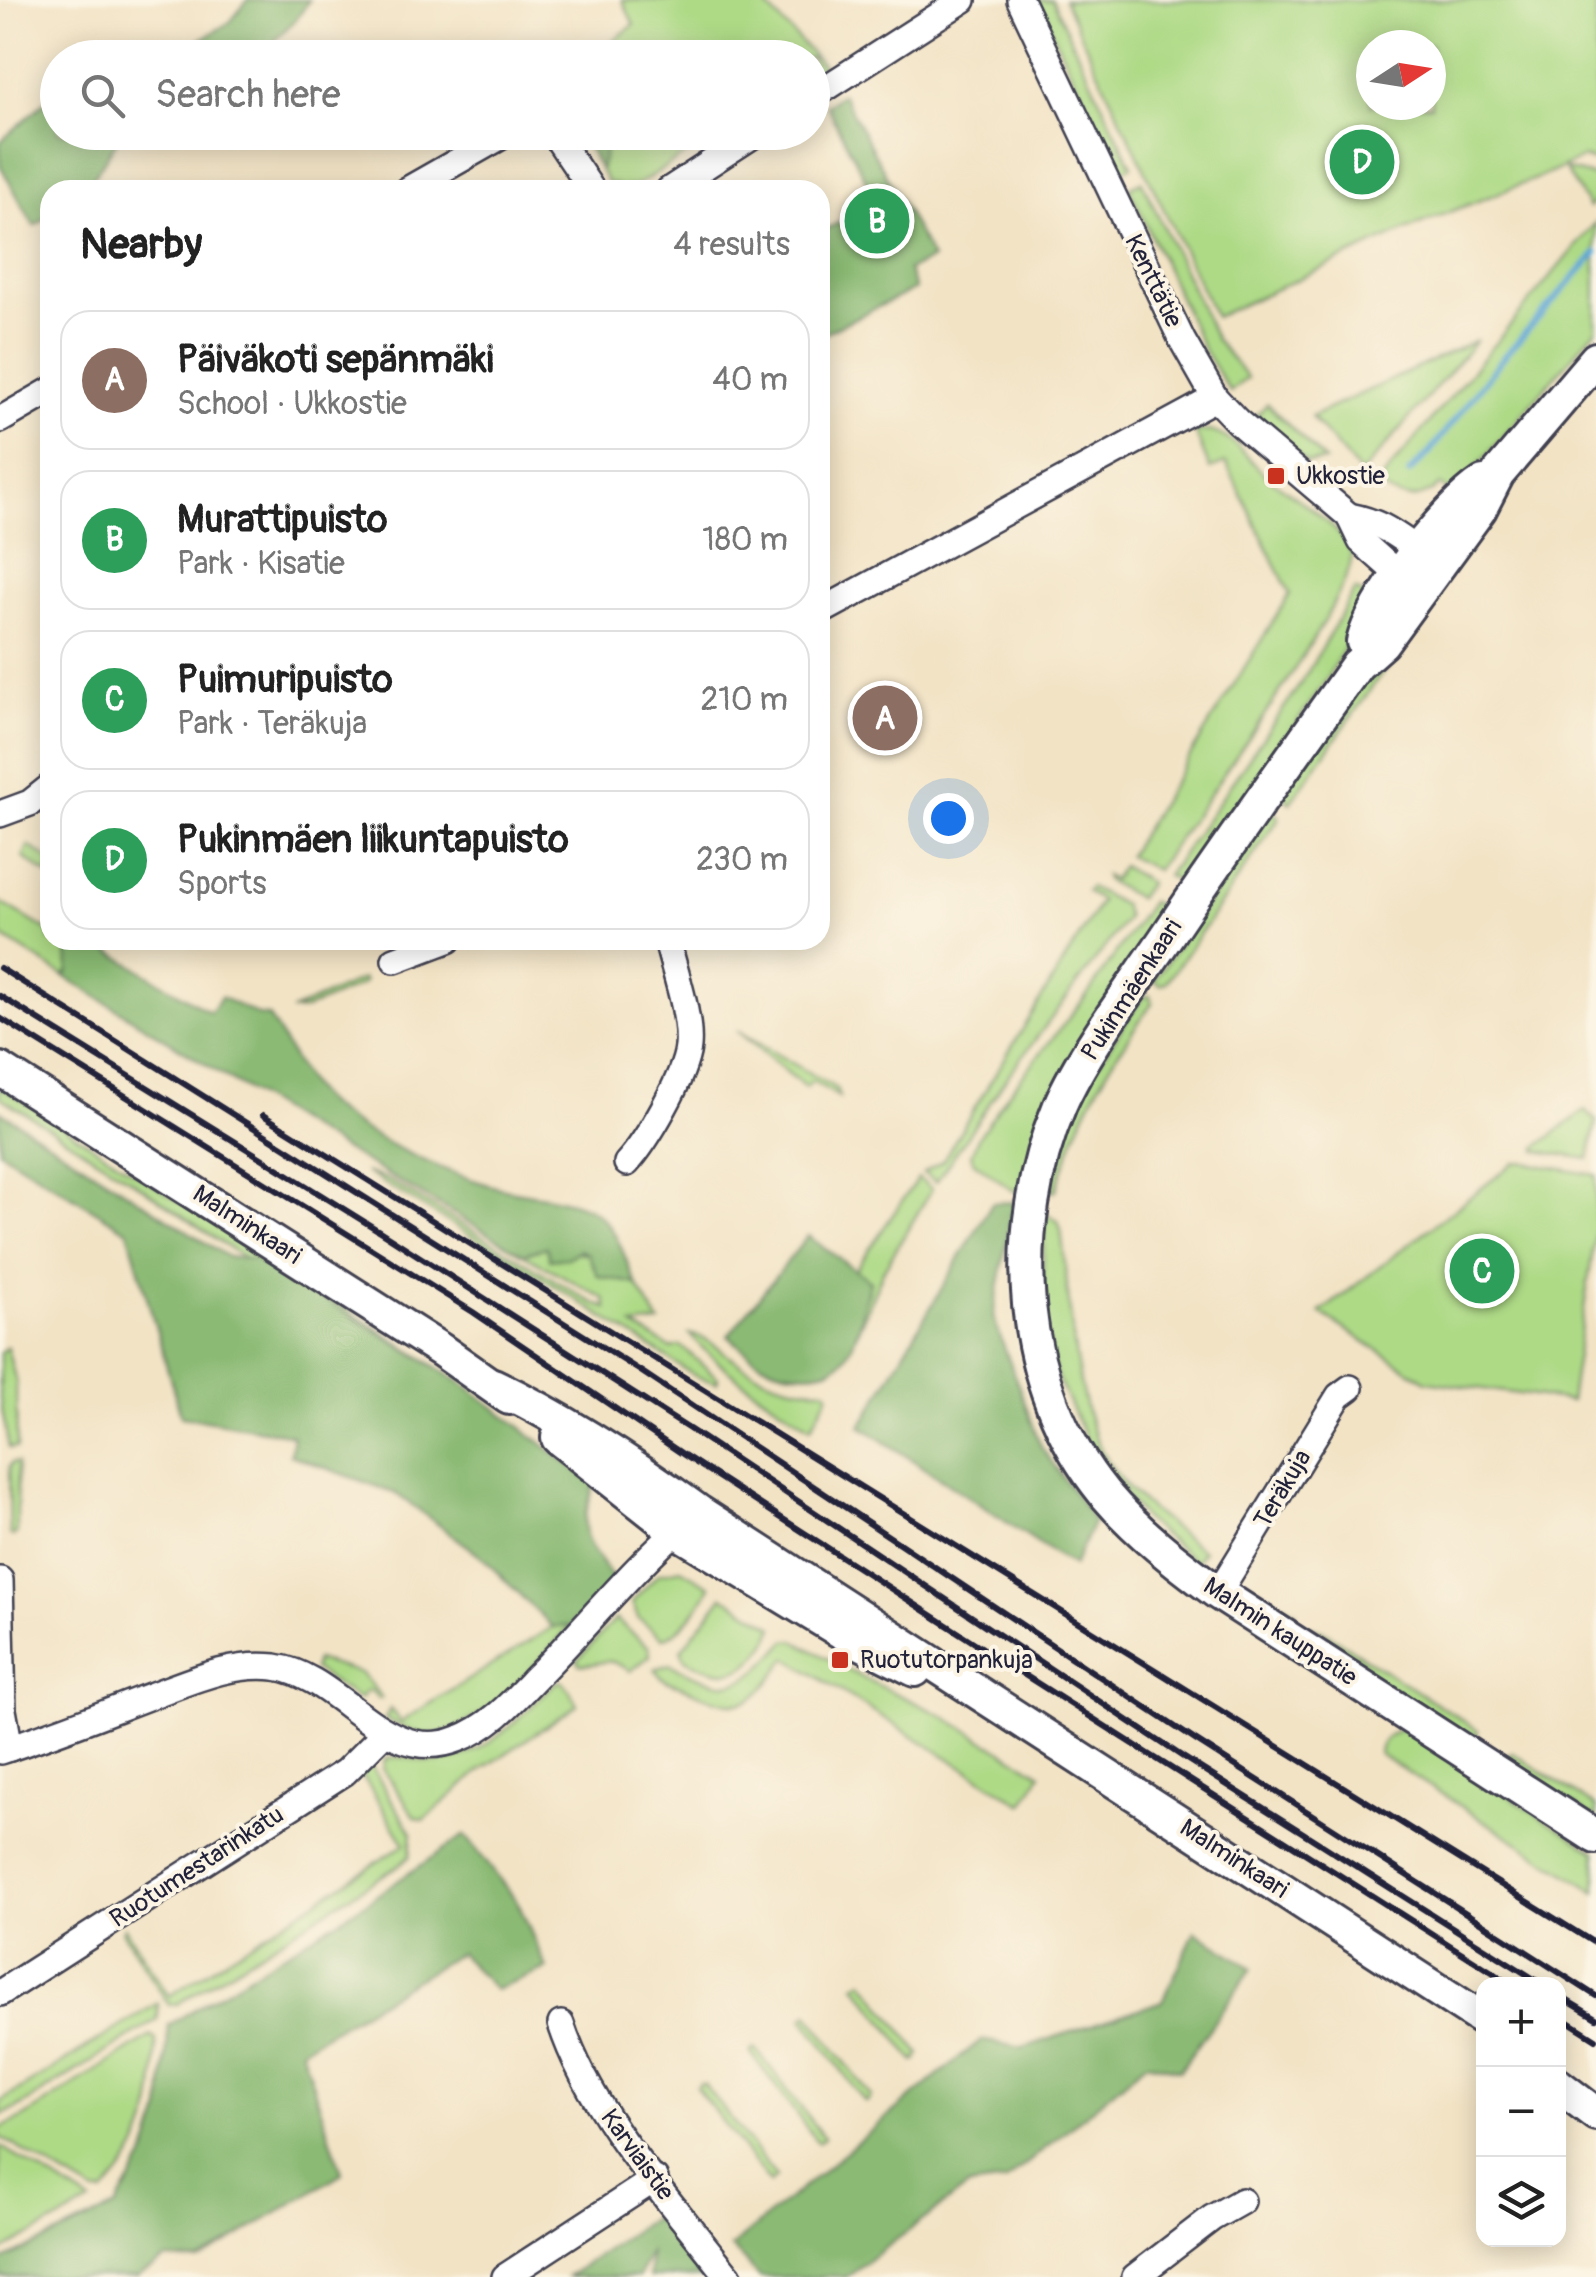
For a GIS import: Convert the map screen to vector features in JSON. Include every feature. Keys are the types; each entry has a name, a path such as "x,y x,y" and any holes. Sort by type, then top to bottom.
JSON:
{"main road":[{"name":"Pukinmäenkaari","path":"1039,1359 1026,1278 1026,1243 1030,1200 1062,1100 1189,903 1357,665 1382,644 1413,570 1480,508 1498,474 1596,360"},
{"name":"Malminkaari","path":"0,1069 492,1385 687,1522 871,1620 1476,2015"},
{"name":"Malmin kauppatie","path":"1039,1359 1062,1422 1102,1490 1170,1558 1218,1593 1596,1836"},
{"path":"1563,2067 1596,2087"},
{"path":"1566,2091 1596,2114"}],"street":[{"path":"830,86 964,0"},
{"name":"Kenttätie","path":"1020,0 1182,340 1215,398 1249,432 1349,516 1377,521 1413,570"},
{"path":"425,180 477,150"},
{"path":"565,150 585,180"},
{"path":"684,180 730,150"},
{"path":"0,420 40,397"},
{"path":"830,607 1215,398"},
{"path":"1,814 30,804 40,796"},
{"path":"395,960 422,950"},
{"path":"627,1163 646,1142 688,1048 688,1028 669,950"},
{"name":"Teräkuja","path":"1218,1593 1339,1396 1350,1388"},
{"path":"0,1580 5,1749 214,1672 260,1666 303,1675 385,1732 426,1746 455,1741 494,1719 687,1522"},
{"name":"Ruotumestarinkatu","path":"0,1993 345,1772 385,1732"},
{"name":"Karviaistie","path":"561,2024 572,2056 598,2102 729,2277"},
{"path":"505,2277 655,2180"},
{"path":"1135,2277 1212,2218 1242,2201"}],"green space":[{"path":"248,0 309,0 276,40 200,40 230,22"},
{"path":"622,0 761,0 799,40 614,40 634,25"},
{"path":"1036,0 1052,0 1132,166 1120,172"},
{"path":"1064,0 1596,0 1596,161 1582,158 1419,224 1215,317"},
{"path":"842,94 932,259 908,270 915,289 830,330 830,227 867,211 873,193 830,112 830,102"},
{"path":"40,106 40,150 111,150 91,180 40,180 40,222 34,226 0,165 0,142"},
{"path":"589,150 693,150 645,180 606,180"},
{"path":"589,150 605,150 600,170"},
{"path":"1565,169 1596,177 1596,200 1589,208"},
{"path":"1142,181 1216,340 1247,378 1230,392 1203,349 1129,188"},
{"path":"1596,222 1596,329 1452,495 1440,485 1424,495 1409,498 1377,485"},
{"path":"1477,340 1361,474 1311,417"},
{"path":"1267,404 1325,461 1307,463 1255,417"},
{"path":"1210,431 1229,440 1266,476 1318,514 1340,535 1351,554 1346,576 1329,613 1301,659 1156,870 1128,856 1290,594 1226,463 1210,469 1195,432"},
{"path":"1355,590 1373,600 1321,688 1188,879 1180,882 1167,876 1302,682"},
{"path":"1400,635 1405,641 1290,803 1281,795"},
{"path":"1271,812 1279,816 1278,820 1166,983 1154,981"},
{"path":"29,846 40,853 40,869 23,857"},
{"path":"1122,866 1149,883 1138,898 1107,881 1105,876 1113,880"},
{"path":"1090,887 1123,905 1127,918 1007,1077 936,1182 923,1173 943,1160 1101,901 1086,891"},
{"path":"0,902 40,926 40,950 67,950 69,971 64,976 0,935"},
{"path":"1151,902 1164,909 1166,916 1019,1190 1014,1191 973,1161 971,1154 978,1138 1088,994"},
{"path":"68,950 108,950 210,1012 221,997 268,1016 302,1074 318,1095 344,1117 384,1141 472,1180 564,1200 591,1210 613,1231 636,1284 598,1276 588,1254 579,1250 568,1258 550,1259 546,1247 523,1254 319,1135 64,976 69,971"},
{"path":"362,979 361,985 304,1010 291,1011"},
{"path":"1144,996 1150,996 1152,1003 1095,1092 1056,1190 1051,1192 1062,1139 1072,1114 1098,1065"},
{"path":"737,1031 837,1089 839,1097 812,1081 806,1088"},
{"path":"0,1086 465,1385 315,1294 270,1261 245,1259 134,1182 0,1097"},
{"path":"1585,1110 1596,1121 1589,1159 1537,1151 1537,1147"},
{"path":"0,1111 228,1257 269,1261 315,1294 465,1385 595,1484 586,1515 587,1537 615,1581 572,1626 552,1627 480,1555 395,1493 290,1455 293,1435 181,1416 128,1231 0,1151"},
{"path":"1514,1163 1596,1175 1596,1230 1570,1401 1426,1381 1320,1313"},
{"path":"365,1172 388,1180 607,1308 605,1299 523,1254 546,1247 588,1254 598,1276 636,1284 660,1323 633,1326 671,1348 681,1346 718,1378 717,1383 697,1377"},
{"path":"918,1178 932,1189 884,1269 856,1335 870,1282 855,1270"},
{"path":"1014,1202 993,1317 1041,1447 1094,1521 1073,1566 861,1426 992,1203"},
{"path":"1044,1212 1058,1221 1061,1230 1080,1382 1096,1439 1128,1487 1203,1551 1196,1562 1144,1519 1094,1456 1055,1373 1042,1313"},
{"path":"808,1236 870,1281 858,1329 846,1356 830,1369 808,1373 765,1364 728,1336"},
{"path":"689,1334 706,1340 763,1376 799,1387 825,1389 829,1394 811,1427 731,1373"},
{"path":"7,1347 16,1382 17,1448 9,1448 0,1399 0,1353"},
{"path":"17,1463 17,1533 13,1536 9,1467"},
{"path":"681,1569 710,1586 691,1617 663,1638 638,1618 632,1602 658,1574"},
{"path":"1248,1585 1296,1612 1292,1625 1255,1599"},
{"path":"723,1596 774,1627 758,1655 732,1672 695,1664 685,1659 681,1650"},
{"path":"615,1619 649,1647 650,1656 630,1671 608,1661 579,1664 577,1660"},
{"path":"572,1626 500,1698 457,1728 435,1734 414,1732 385,1719 390,1709 401,1722 552,1627"},
{"path":"1308,1626 1323,1631 1478,1730 1475,1742 1303,1632"},
{"path":"794,1640 940,1714 1041,1774 1023,1804 787,1658 756,1696 736,1703 669,1682 655,1669 669,1664 707,1680 734,1683 757,1671 786,1641"},
{"path":"316,1660 361,1673 382,1698 371,1691 358,1699 313,1669"},
{"path":"561,1681 577,1705 477,1773 424,1820 415,1817 383,1769 385,1759 440,1762 473,1752 504,1732"},
{"path":"1403,1728 1596,1852 1596,1892 1379,1754 1387,1738"},
{"path":"1513,1753 1596,1807 1596,1819 1507,1762"},
{"path":"369,1763 412,1833 410,1856 177,2004 169,2005 122,1931 124,1927 169,1996 405,1844 362,1775 356,1779"},
{"path":"465,1835 518,1903 547,1969 495,1990 459,1953 301,2049 342,2173 199,2261 166,2259 137,2277 0,2277 0,2262 116,2207 144,2159 161,2110 169,2025 364,1904"},
{"path":"1195,1931 1252,1968 1180,2070 1147,2062 1005,2182 968,2187 846,2277 760,2277 731,2247 981,2040 1023,2048 1163,2001"},
{"path":"863,1980 920,2054 917,2060 856,1985"},
{"path":"158,2003 158,2019 16,2109 0,2115 0,2102"},
{"path":"808,2014 871,2096 868,2101 803,2018"},
{"path":"151,2036 156,2040 155,2084 147,2122 131,2158 104,2193 94,2193 0,2137 0,2128 21,2119"},
{"path":"754,2049 824,2138 818,2142 815,2139 750,2052"},
{"path":"704,2084 776,2177 770,2183 696,2087"},
{"path":"0,2146 91,2203 0,2252"},
{"path":"654,2217 701,2277 649,2277 650,2250 639,2277 567,2277"}],"waterway":[{"path":"1409,473 1596,253"}],"railway":[{"path":"0,968 642,1372 1195,1740 1596,1996"},
{"path":"0,996 697,1434 1183,1757 1531,1977"},
{"path":"0,1018 473,1312 684,1455 1500,1977"},
{"path":"263,1115 1596,1944"},
{"path":"1566,2000 1596,2018"},
{"path":"1566,2020 1596,2039"}],"place":[{"name":"Pukinmäen liikuntapuisto","path":"1362,162"},
{"name":"Murattipuisto","path":"877,221"},
{"name":"Ukkostie","path":"1276,476"},
{"name":"Päiväkoti sepänmäki","path":"885,718"},
{"name":"Puimuripuisto","path":"1482,1271"},
{"name":"Ruotutorpankuja","path":"840,1660"}]}
